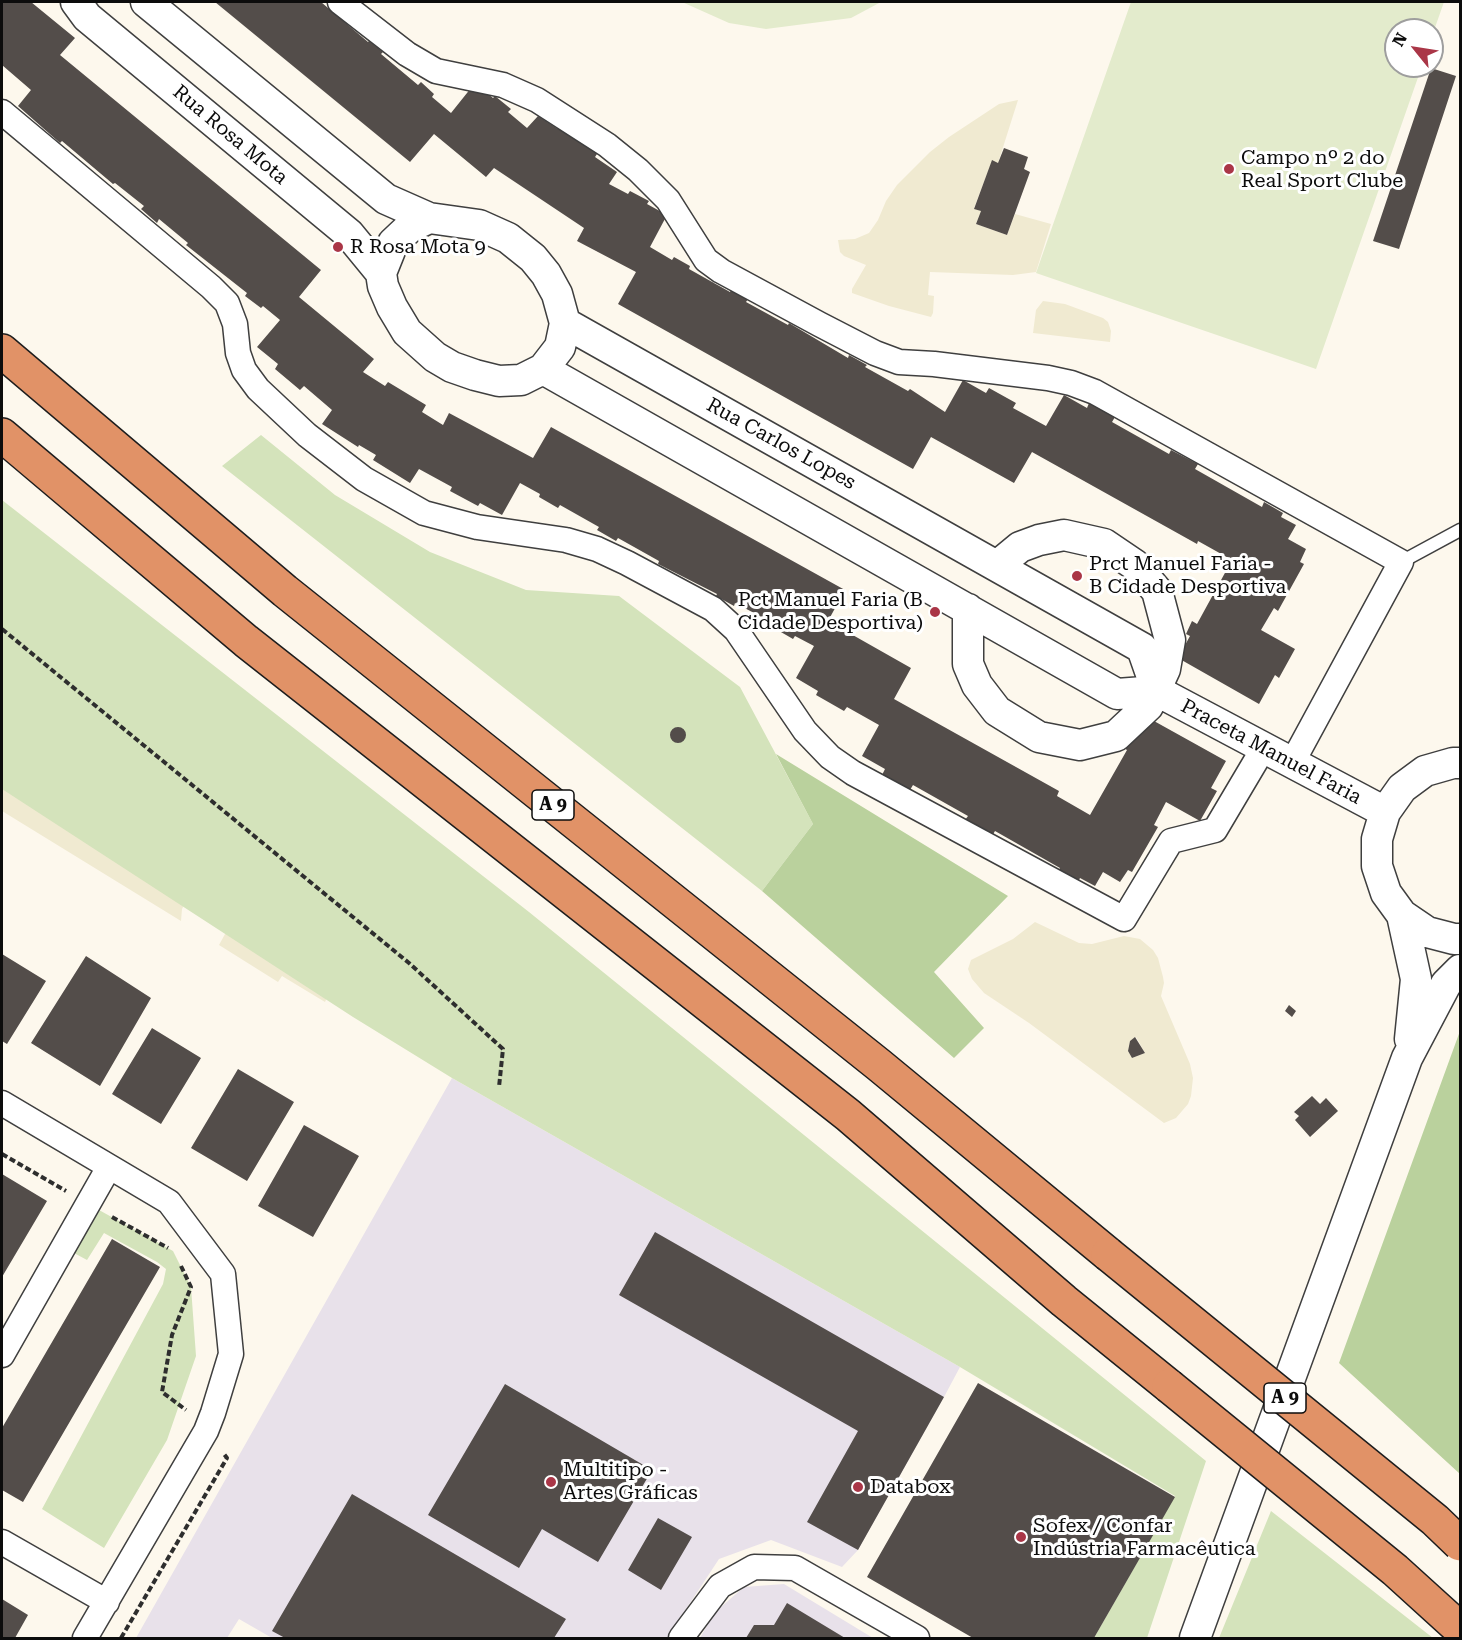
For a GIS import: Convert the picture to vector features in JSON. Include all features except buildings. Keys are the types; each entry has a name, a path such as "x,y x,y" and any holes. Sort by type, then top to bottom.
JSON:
{"highway":[{"name":"A 9","path":"2,351 285,591 879,1065 1435,1520 1461,1544"},
{"path":"2,435 246,641 848,1115 1064,1301 1395,1569 1461,1629"}],"street":[{"name":"Rua Rosa Mota","path":"76,2 87,17 349,234 381,273"},
{"path":"146,2 386,199 429,218 479,225 508,238 533,258 546,274 557,294 565,323 560,347 543,369 521,380 499,381 452,367 435,357 407,332 387,297 381,273 393,243 410,226 429,218"},
{"path":"340,2 407,54 435,71 504,85 537,100 607,145 668,200 706,260 721,271 819,324 874,353 899,362 933,364 1071,382 1401,562 1292,763"},
{"path":"2,112 211,287 227,303 235,324 238,353 244,370 258,389 307,435 364,479 424,513 477,527 566,540 597,549 713,609 736,630 805,731 830,757 853,773 1124,920 1171,841 1215,830 1263,749"},
{"name":"Rua Carlos Lopes","path":"565,323 997,566"},
{"path":"543,369 968,609"},
{"name":"Praceta Manuel Faria","path":"1157,691 1142,648 997,566 1020,547 1040,540 1064,536 1104,544 1135,565 1157,591 1170,640 1165,669 1157,691 1148,706 1116,736 1080,745 1039,737 997,711 977,685 968,664 968,609 1117,694 1157,691 1385,812"},
{"path":"1458,761 1425,771 1402,788 1385,812 1377,839 1377,866 1386,892 1402,915 1426,932 1461,939"},
{"path":"1402,915 1416,979 1407,1058"},
{"path":"1195,1638 1407,1058 1446,984 1461,970"},
{"path":"2,1103 169,1202 223,1274 231,1354 206,1431 85,1638"},
{"path":"2,1355 109,1167"},
{"path":"2,1542 107,1602"},
{"path":"681,1638 720,1586 754,1568 795,1568 917,1638"}],"lane":[{"path":"1401,562 1461,530"}],"path":[{"path":"2,629 400,956 503,1049 499,1087"},
{"path":"2,1154 173,1251"},
{"path":"121,1638 227,1458 188,1411 162,1392 172,1335 191,1287 178,1260"}],"shaded area":[{"path":"1018,100 998,163 992,161 974,208 981,211 976,224 1007,235 1015,214 1051,224 1036,272 1013,275 930,272 928,295 934,296 931,317 852,293 866,265 844,256 840,252 838,240 855,239 869,233 897,185 930,152 999,104"},
{"path":"1043,301 1065,304 1103,318 1108,322 1111,331 1110,342 1033,333 1036,310"},
{"path":"2,735 34,753 63,762 121,795 145,816 162,826 180,830 196,846 219,862 215,869 216,873 250,898 274,935 333,984 325,1002 282,976 278,982 219,945 236,914 224,906 218,897 200,885 194,886 182,909 181,921 2,811"},
{"path":"1035,922 1079,943 1092,944 1124,936 1140,939 1153,950 1158,958 1163,977 1161,996 1190,1064 1193,1078 1188,1104 1176,1118 1164,1123 1029,1023 984,993 972,979 968,969 971,960 1013,939","holes":["1136,1037 1145,1053 1132,1058 1128,1051 1130,1041"]},
{"path":"452,1078 960,1367 858,1550 842,1567 771,1540 719,1559 667,1638 272,1638 239,1619 227,1638 136,1638"},
{"path":"784,1584 873,1638 700,1638 714,1613 744,1587"}],"green space":[{"path":"682,2 881,2 851,18 766,29 729,23"},
{"name":"Campo nº 2 do Real Sport Clube","path":"1131,2 1444,2 1438,18 1384,18 1384,78 1418,78 1316,369 1036,273"},
{"path":"261,435 335,495 430,552 526,590 619,596 740,687 813,824 762,891 222,466"},
{"path":"2,500 529,912 1206,1461 1147,1638 1094,1638 1175,1496 960,1367 452,1078 353,1017 2,789"},
{"path":"776,754 1008,896 934,972 984,1028 954,1058 762,891 813,824"},
{"path":"1460,1031 1460,1474 1339,1363"},
{"path":"99,1210 173,1251 191,1287 196,1356 167,1440 104,1548 42,1509 163,1284 166,1269 104,1233 87,1260 74,1253"},
{"path":"1271,1511 1433,1638 1219,1638"}],"place":[{"name":"Campo nº 2 do Real Sport Clube","path":"1229,169"},
{"name":"R Rosa Mota 9","path":"338,247"},
{"name":"Prct Manuel Faria - B Cidade Desportiva","path":"1077,576"},
{"name":"Pct Manuel Faria (B Cidade Desportiva)","path":"935,612"},
{"name":"Multitipo - Artes Gráficas","path":"551,1482"},
{"name":"Databox","path":"858,1487"},
{"name":"Sofex / Confar Indústria Farmacêutica","path":"1021,1537"}]}
